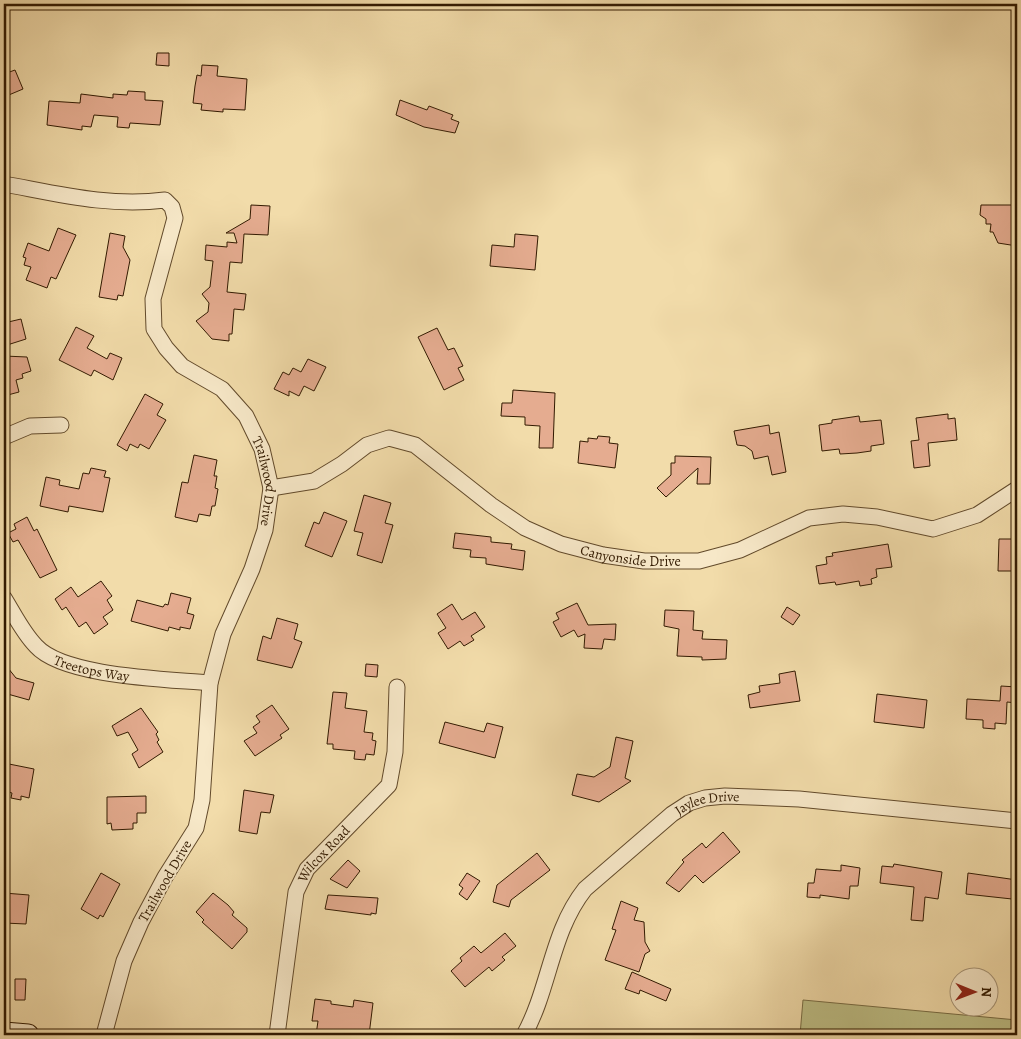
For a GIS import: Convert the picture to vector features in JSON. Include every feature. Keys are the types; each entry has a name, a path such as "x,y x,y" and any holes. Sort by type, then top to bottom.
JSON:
{"street":[{"name":"Trailwood Drive","path":"4,184 98,201 136,204 165,200 172,207 175,218 153,299 154,329 166,348 182,366 222,389 246,416 262,449 271,488 264,530 248,578 223,634 210,683 202,800 196,828 161,884 124,961 104,1035"},
{"path":"4,437 30,426 61,425"},
{"name":"Canyonside Drive","path":"271,488 314,482 367,445 389,438 416,445 491,505 525,528 561,544 603,555 644,562 699,561 740,550 809,518 843,514 877,516 933,529 977,515 1017,489"},
{"name":"Treetops Way","path":"4,598 36,647 62,663 95,672 210,683"},
{"name":"Wilcox Road","path":"277,1035 296,892 306,869 390,785 395,752 397,687"},
{"name":"Jaylee Drive","path":"524,1035 537,1005 561,929 575,902 585,889 672,814 689,803 714,797 782,798 1017,821"},
{"path":"4,1033 28,1035"}],"green space":[{"path":"803,1000 948,1014 948,1016 974,1016 1017,1020 1017,1035 800,1035"}],"building":[{"path":"157,53 169,53 169,66 156,65"},
{"path":"202,65 218,66 217,76 247,79 245,110 223,109 223,112 201,110 202,104 193,103 197,75 201,76"},
{"path":"15,70 23,89 4,97 4,74"},
{"path":"128,91 145,92 145,100 163,101 160,125 130,123 129,128 117,127 118,117 94,115 91,127 82,126 82,130 47,125 49,101 80,103 81,94 113,98 113,94 127,95"},
{"path":"400,100 427,110 429,106 453,115 451,119 459,122 455,133 424,127 396,115"},
{"path":"251,205 270,206 268,235 244,234 242,263 230,262 227,292 246,294 244,310 234,309 232,334 229,334 229,341 212,339 196,321 208,312 209,303 202,294 210,287 213,261 205,260 206,245 227,247 227,242 237,243 234,233 226,233 250,219"},
{"path":"981,205 1017,205 1017,246 998,243 993,232 990,232 991,224 986,224 986,219 980,215"},
{"path":"58,228 76,235 56,279 51,277 47,288 26,280 31,267 24,265 26,258 23,257 28,243 49,251"},
{"path":"110,233 125,236 123,247 130,260 123,296 118,295 117,300 99,297"},
{"path":"515,234 538,236 535,270 490,266 492,245 514,247"},
{"path":"21,319 26,339 4,346 4,323"},
{"path":"76,327 94,336 87,348 107,359 110,353 122,358 113,380 94,370 91,376 59,360"},
{"path":"437,328 448,350 454,348 463,366 458,368 464,380 444,390 418,337"},
{"path":"4,356 27,357 31,371 22,374 23,378 16,380 19,392 4,396"},
{"path":"308,359 326,367 314,391 304,386 299,396 289,391 289,396 274,389 283,372 289,375 293,368 301,372"},
{"path":"513,390 555,393 553,448 539,448 540,426 525,425 525,417 501,416 502,403 512,403"},
{"path":"145,394 163,404 157,415 166,420 149,449 140,444 138,448 130,444 127,451 117,445"},
{"path":"948,414 948,419 955,418 957,440 928,443 930,466 914,468 911,441 919,440 916,418"},
{"path":"859,416 860,422 881,420 884,444 871,446 871,451 857,453 840,454 839,449 822,451 819,425 832,423 832,420"},
{"path":"769,425 770,434 779,432 786,472 772,475 768,456 754,459 752,451 745,446 737,445 734,431"},
{"path":"598,436 610,437 609,443 618,444 615,468 578,463 580,441 588,442 588,438 597,439"},
{"path":"194,455 217,460 214,476 217,476 215,488 218,489 215,506 212,506 210,516 199,514 197,522 175,517 182,482 188,483"},
{"path":"675,456 711,457 710,484 697,484 698,468 666,497 657,488 671,475 671,463 675,463"},
{"path":"91,468 106,471 104,477 110,478 103,512 69,506 68,512 40,506 46,477 60,480 59,485 79,489 83,473 89,474"},
{"path":"364,495 391,503 385,523 393,525 382,563 357,555 363,533 354,531"},
{"path":"324,512 347,521 332,557 305,546 314,522 319,524"},
{"path":"27,517 34,531 37,529 57,570 40,578 18,540 13,542 8,533 16,529 14,524"},
{"path":"455,533 491,537 491,542 512,544 511,549 525,551 523,570 486,564 486,558 470,557 471,550 453,548"},
{"path":"999,539 1017,539 1017,571 998,571"},
{"path":"888,544 892,567 876,569 877,577 871,579 872,584 860,586 859,581 836,585 835,582 819,584 816,566 827,564 826,557 833,556 832,553"},
{"path":"101,581 112,596 107,600 113,610 103,617 108,624 94,634 86,622 79,627 66,607 62,610 55,599 71,587 78,597"},
{"path":"171,593 191,598 187,613 194,615 190,629 180,627 180,630 169,627 168,631 131,621 137,600 163,607 165,604 168,605"},
{"path":"577,603 588,625 616,624 615,640 604,639 602,649 584,648 585,634 578,637 574,630 561,637 553,622 559,619 556,613"},
{"path":"452,604 462,620 475,612 485,627 471,636 474,640 464,646 460,641 448,649 438,633 446,628 437,614"},
{"path":"787,607 800,615 793,625 781,617"},
{"path":"665,610 694,611 693,630 703,631 702,639 727,640 726,659 702,660 702,657 677,656 679,629 664,626"},
{"path":"277,618 298,624 294,639 302,642 292,668 257,660 263,636 271,639"},
{"path":"4,663 16,678 34,683 29,700 4,693"},
{"path":"366,664 378,665 377,677 365,676"},
{"path":"795,671 800,701 750,708 748,695 760,692 759,686 780,683 779,674"},
{"path":"1001,686 1017,687 1017,703 1007,702 1006,724 995,723 995,729 983,728 983,720 966,719 967,699 1000,701"},
{"path":"333,692 347,693 345,708 367,711 364,732 373,733 372,740 376,741 374,755 366,754 365,760 354,759 355,751 333,749 333,744 327,744"},
{"path":"877,694 927,700 924,728 874,722"},
{"path":"272,705 289,729 280,735 282,738 255,756 244,741 257,733 253,727 260,722 256,716"},
{"path":"141,708 158,732 156,734 159,740 157,742 163,752 139,768 132,754 138,750 128,732 117,736 112,726"},
{"path":"445,722 484,732 487,723 503,727 495,758 439,743"},
{"path":"616,737 633,741 625,778 631,781 599,802 572,795 577,774 594,777 610,767"},
{"path":"4,763 34,769 29,798 21,796 21,800 11,798 12,793 4,791"},
{"path":"244,790 274,795 270,813 261,812 257,834 239,831"},
{"path":"146,796 146,813 137,813 137,823 133,823 133,829 112,830 111,823 107,824 107,797"},
{"path":"723,832 740,852 703,883 695,875 679,892 666,883 684,862 682,860 702,843 706,848"},
{"path":"537,853 550,870 511,900 509,907 493,902 497,885"},
{"path":"348,860 360,871 347,888 330,879"},
{"path":"894,864 942,872 938,899 925,897 923,921 911,920 914,887 880,883 882,866 893,867"},
{"path":"841,865 860,868 858,886 850,886 849,899 820,895 820,898 807,897 808,883 814,883 816,869 841,871"},
{"path":"101,873 120,884 103,917 100,915 98,919 81,909"},
{"path":"467,873 480,881 467,900 459,894 463,888 459,885"},
{"path":"968,873 1017,880 1017,896 1012,896 1012,899 966,894"},
{"path":"4,893 29,895 26,924 4,923"},
{"path":"213,893 228,905 234,912 232,915 247,928 247,932 232,949 202,922 204,920 196,912"},
{"path":"328,895 378,898 376,914 325,909"},
{"path":"621,901 638,908 634,920 644,922 645,942 650,951 645,954 639,972 605,960 616,930 612,929"},
{"path":"505,933 516,946 502,957 505,960 492,971 489,967 465,987 451,971 462,961 460,958 474,946 481,953"},
{"path":"632,972 671,989 666,1001 640,990 639,994 625,989"},
{"path":"15,979 26,979 25,1000 15,1000"},
{"path":"315,999 331,1001 331,1004 353,1007 354,1000 373,1003 369,1035 316,1035 318,1021 312,1021"}]}
